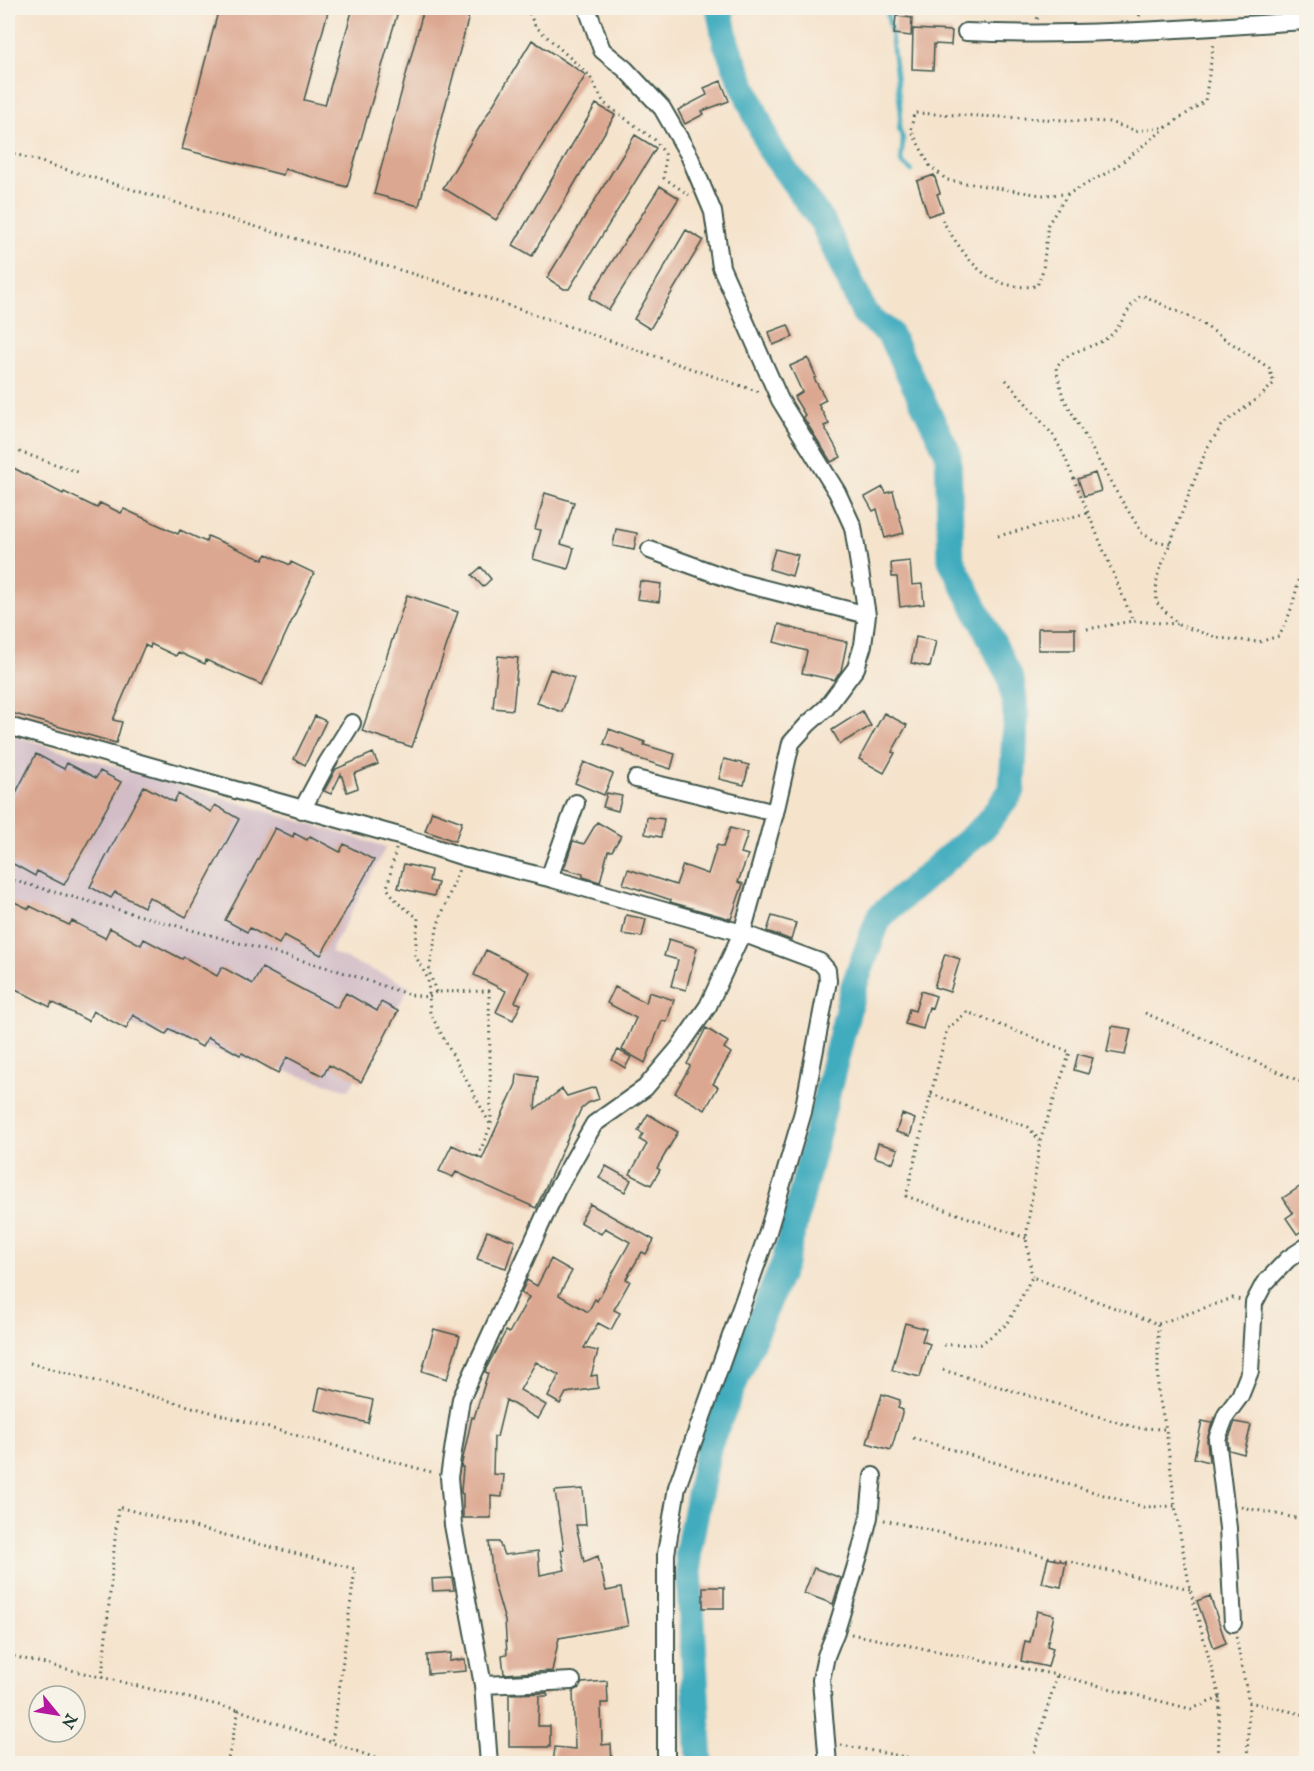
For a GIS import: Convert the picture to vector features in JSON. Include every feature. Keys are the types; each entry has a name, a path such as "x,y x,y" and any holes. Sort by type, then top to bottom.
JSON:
{"street":[{"path":"489,1764 483,1685 453,1525 449,1477 461,1399 557,1190 594,1124 645,1088 678,1049 708,1006 742,933 775,813 790,743 826,708 856,668 863,645 867,615 853,527 837,492 780,400 721,267 712,212 689,155 662,108 626,69 602,50 587,8"},
{"path":"966,32 1030,35 1130,32 1306,21"},
{"path":"650,550 738,582 867,615"},
{"path":"302,810 352,723"},
{"path":"8,726 399,836 464,857 549,878 742,933 820,962 827,969 828,981 803,1112 767,1235 677,1487 666,1554 666,1764"},
{"path":"636,779 775,813"},
{"path":"549,878 576,803"},
{"path":"1233,1623 1225,1504 1217,1439 1226,1415 1240,1396 1250,1371 1254,1303 1264,1284 1288,1259 1306,1247"},
{"path":"828,1764 820,1680 869,1517 873,1476"},
{"path":"483,1685 572,1680"}],"path":[{"path":"527,8 535,26 590,75 604,103 655,140 665,153 664,178 712,212"},
{"path":"1167,127 1137,130 1109,122 914,113 912,130 930,166 947,180 1041,195 1068,194 1113,170 1167,127 1205,101 1216,26"},
{"path":"8,152 443,283 780,400"},
{"path":"942,220 964,255 992,280 1021,288 1037,286 1043,270 1048,224 1068,194"},
{"path":"1170,543 1157,542 1142,533 1063,397 1056,368 1061,359 1107,338 1126,316 1132,302 1142,295 1198,321 1269,368 1274,383 1262,395 1223,424 1207,448 1157,577 1156,602 1179,625"},
{"path":"1006,380 1053,435 1064,455 1133,621"},
{"path":"8,448 81,473"},
{"path":"998,536 1087,513"},
{"path":"1087,630 1133,621 1179,625 1218,638 1259,642 1279,636 1289,619 1299,575 1306,522"},
{"path":"399,836 387,888 398,903 418,918 415,955 428,979 430,1013 491,1125"},
{"path":"436,993 429,971 438,924 464,857"},
{"path":"8,879 336,970 410,995 428,997 436,993 489,991 491,1125 476,1161"},
{"path":"944,1345 981,1344 1008,1323 1032,1277 1026,1239 1040,1141 1070,1052 967,1012 947,1029 906,1196 1026,1239"},
{"path":"1145,1013 1306,1084"},
{"path":"931,1094 1028,1127 1040,1141"},
{"path":"1032,1277 1158,1324 1233,1298 1254,1303"},
{"path":"1158,1324 1158,1393 1166,1429 1175,1506 1190,1589 1220,1698 1218,1764"},
{"path":"30,1363 449,1477"},
{"path":"943,1370 1137,1428 1166,1429"},
{"path":"913,1438 1144,1508 1175,1506"},
{"path":"1225,1504 1306,1520"},
{"path":"102,1678 118,1507 355,1569 332,1743"},
{"path":"869,1517 1190,1589"},
{"path":"1233,1623 1250,1702 1247,1764"},
{"path":"836,1631 1057,1675 1191,1709 1220,1698"},
{"path":"8,1655 239,1710 384,1761 383,1764"},
{"path":"1031,1764 1057,1675"},
{"path":"1250,1702 1306,1715"},
{"path":"227,1764 239,1710"},
{"path":"827,1742 943,1764"}],"shaded area":[{"path":"8,734 386,847 330,952 410,986 349,1090 8,989"}],"building":[{"path":"219,8 329,8 304,100 325,105 353,8 399,8 347,187 285,169 283,175 182,149"},
{"path":"424,8 471,8 419,206 374,194"},
{"path":"896,16 912,18 911,36 894,34"},
{"path":"913,29 952,31 951,45 934,44 933,70 912,69"},
{"path":"532,40 586,75 496,220 443,188"},
{"path":"721,81 729,101 702,111 704,114 685,124 678,110 707,95 704,88"},
{"path":"596,104 615,115 532,256 513,245"},
{"path":"635,135 656,148 569,289 564,289 547,278"},
{"path":"934,175 943,211 928,216 917,181"},
{"path":"660,186 679,198 609,310 589,298"},
{"path":"686,230 703,240 650,329 634,319"},
{"path":"788,325 793,337 773,345 769,332"},
{"path":"808,358 816,377 814,378 826,400 818,404 829,424 824,426 841,457 831,462 803,417 805,415 794,397 802,392 790,366"},
{"path":"8,465 63,494 64,492 97,508 100,503 121,513 124,509 178,534 180,530 206,542 208,536 263,560 267,554 314,573 262,685 206,660 205,664 178,652 176,656 151,644 150,648 145,645 113,720 122,722 116,743 8,712"},
{"path":"1095,473 1101,491 1084,496 1078,479"},
{"path":"883,487 886,493 893,491 904,533 885,538 877,509 873,511 865,497"},
{"path":"545,493 574,502 561,544 574,548 568,569 533,559 541,530 535,529"},
{"path":"616,529 637,533 634,550 613,546"},
{"path":"775,549 798,555 792,576 769,569"},
{"path":"910,561 912,585 922,584 924,604 900,607 897,577 892,577 891,563"},
{"path":"481,567 491,579 483,587 472,575"},
{"path":"640,581 661,584 659,602 637,599"},
{"path":"407,595 458,612 412,747 362,731"},
{"path":"779,624 847,642 841,671 834,680 802,673 807,651 774,642"},
{"path":"1038,628 1075,628 1075,650 1038,650"},
{"path":"916,637 936,641 930,667 911,663"},
{"path":"498,656 518,658 513,710 493,708"},
{"path":"550,669 574,678 562,712 537,703"},
{"path":"862,711 871,726 840,744 832,730"},
{"path":"884,713 907,725 892,752 895,753 884,773 859,759"},
{"path":"315,716 326,721 305,765 294,759"},
{"path":"609,729 645,742 644,745 675,754 671,769 633,757 625,751 604,744"},
{"path":"373,753 378,764 354,774 358,788 347,792 341,774 331,794 324,791 336,769"},
{"path":"36,754 64,769 67,763 96,778 100,771 121,782 64,885 37,871 35,876 8,861 8,808"},
{"path":"724,759 749,765 744,785 719,779"},
{"path":"584,762 613,774 604,795 575,783"},
{"path":"144,786 174,802 178,794 211,812 215,805 239,819 186,917 149,897 144,907 115,892 111,898 90,887"},
{"path":"607,793 622,796 618,811 603,807"},
{"path":"432,811 462,822 455,841 425,831"},
{"path":"647,817 664,819 661,837 645,834"},
{"path":"597,822 621,836 612,851 608,851 600,882 564,869 573,841 584,844"},
{"path":"275,828 293,837 294,833 307,840 310,836 340,852 344,844 374,860 321,955 284,935 279,944 250,928 247,932 225,920"},
{"path":"730,828 748,833 741,853 748,855 738,882 743,884 731,919 670,902 671,900 623,884 628,869 676,885 683,865 708,874 717,845 723,847"},
{"path":"404,864 431,870 429,881 438,883 434,896 398,888"},
{"path":"8,899 29,909 30,906 69,925 72,921 105,938 110,928 141,945 144,939 182,959 184,957 217,976 222,967 253,984 262,968 337,1008 346,993 377,1011 381,1002 398,1011 361,1082 329,1065 323,1076 287,1057 278,1073 208,1037 202,1047 170,1029 166,1034 133,1015 126,1029 93,1011 88,1021 52,1002 50,1007 8,985"},
{"path":"626,915 646,919 642,937 622,934"},
{"path":"772,916 796,923 791,940 767,931"},
{"path":"669,939 697,948 686,990 671,986 678,960 664,956"},
{"path":"486,950 529,972 515,1002 521,1004 513,1020 496,1012 506,991 474,975"},
{"path":"945,954 960,959 950,992 934,987"},
{"path":"615,987 646,1003 649,992 674,1000 667,1022 662,1021 645,1063 622,1050 636,1018 607,1003"},
{"path":"921,991 936,996 932,1008 929,1007 923,1029 905,1024 909,1009 915,1011"},
{"path":"1112,1026 1131,1029 1125,1055 1107,1052"},
{"path":"706,1028 728,1042 724,1048 731,1053 713,1084 718,1087 705,1110 675,1093 690,1066 687,1064"},
{"path":"618,1050 631,1057 625,1068 612,1060"},
{"path":"1078,1054 1093,1058 1088,1074 1074,1070"},
{"path":"517,1074 538,1077 535,1109 562,1089 567,1096 595,1087 599,1099 588,1103 581,1109 536,1208 456,1172 453,1177 439,1171 452,1145 482,1159 516,1084"},
{"path":"648,1114 678,1132 657,1168 660,1170 651,1185 630,1174 647,1144 640,1140 643,1134 638,1131"},
{"path":"902,1114 915,1119 910,1136 896,1132"},
{"path":"878,1143 898,1149 893,1163 874,1157"},
{"path":"606,1166 631,1180 625,1192 599,1178"},
{"path":"1301,1186 1306,1194 1306,1228 1297,1234 1286,1218 1293,1213 1283,1198"},
{"path":"590,1204 654,1240 646,1254 642,1252 626,1279 630,1281 614,1310 620,1313 611,1330 598,1323 584,1348 598,1351 591,1376 597,1375 598,1388 566,1393 560,1404 548,1397 559,1375 536,1362 520,1390 546,1405 538,1419 506,1400 497,1437 494,1437 493,1474 504,1475 502,1497 491,1496 491,1518 463,1518 461,1491 463,1467 461,1467 472,1417 474,1418 488,1373 485,1372 486,1369 506,1331 509,1333 529,1297 521,1293 527,1280 537,1286 551,1259 572,1271 559,1295 588,1312 595,1299 597,1301 630,1242 605,1228 601,1234 580,1222"},
{"path":"487,1231 515,1241 506,1268 477,1259"},
{"path":"905,1323 926,1329 922,1341 930,1344 920,1377 892,1370"},
{"path":"434,1329 460,1336 447,1379 422,1371"},
{"path":"320,1387 373,1400 368,1423 315,1410"},
{"path":"882,1394 900,1400 898,1408 903,1410 891,1450 867,1443"},
{"path":"1202,1421 1212,1423 1207,1440 1209,1462 1194,1458"},
{"path":"1235,1422 1251,1425 1244,1454 1229,1450 1228,1440"},
{"path":"583,1489 586,1525 576,1525 584,1562 598,1556 606,1591 621,1588 628,1626 559,1638 552,1671 504,1674 502,1655 507,1654 505,1621 493,1580 489,1542 499,1542 504,1555 538,1551 540,1575 565,1570 555,1491"},
{"path":"1048,1558 1066,1562 1061,1587 1042,1583"},
{"path":"814,1568 841,1578 833,1604 804,1593"},
{"path":"452,1578 454,1590 433,1591 432,1579"},
{"path":"703,1587 724,1587 724,1608 703,1608"},
{"path":"1210,1596 1226,1643 1214,1648 1197,1601"},
{"path":"1037,1611 1054,1615 1047,1646 1053,1648 1048,1667 1021,1661 1025,1641 1030,1642"},
{"path":"451,1653 449,1661 465,1659 466,1671 428,1674 427,1655"},
{"path":"607,1681 608,1703 601,1703 602,1745 611,1744 612,1764 553,1764 555,1747 575,1749 573,1691 578,1689 582,1683"},
{"path":"547,1693 548,1696 539,1696 538,1726 550,1726 550,1747 509,1747 509,1694"}],"waterway":[{"path":"700,1764 688,1552 709,1444 785,1261 854,986 879,917 986,825 1012,790 1016,711 1011,679 951,560 948,453 889,333 865,314 823,223 770,149 726,43 719,8"},
{"path":"884,8 887,12 891,33 901,113 899,128 903,139 901,162 912,171"}]}
